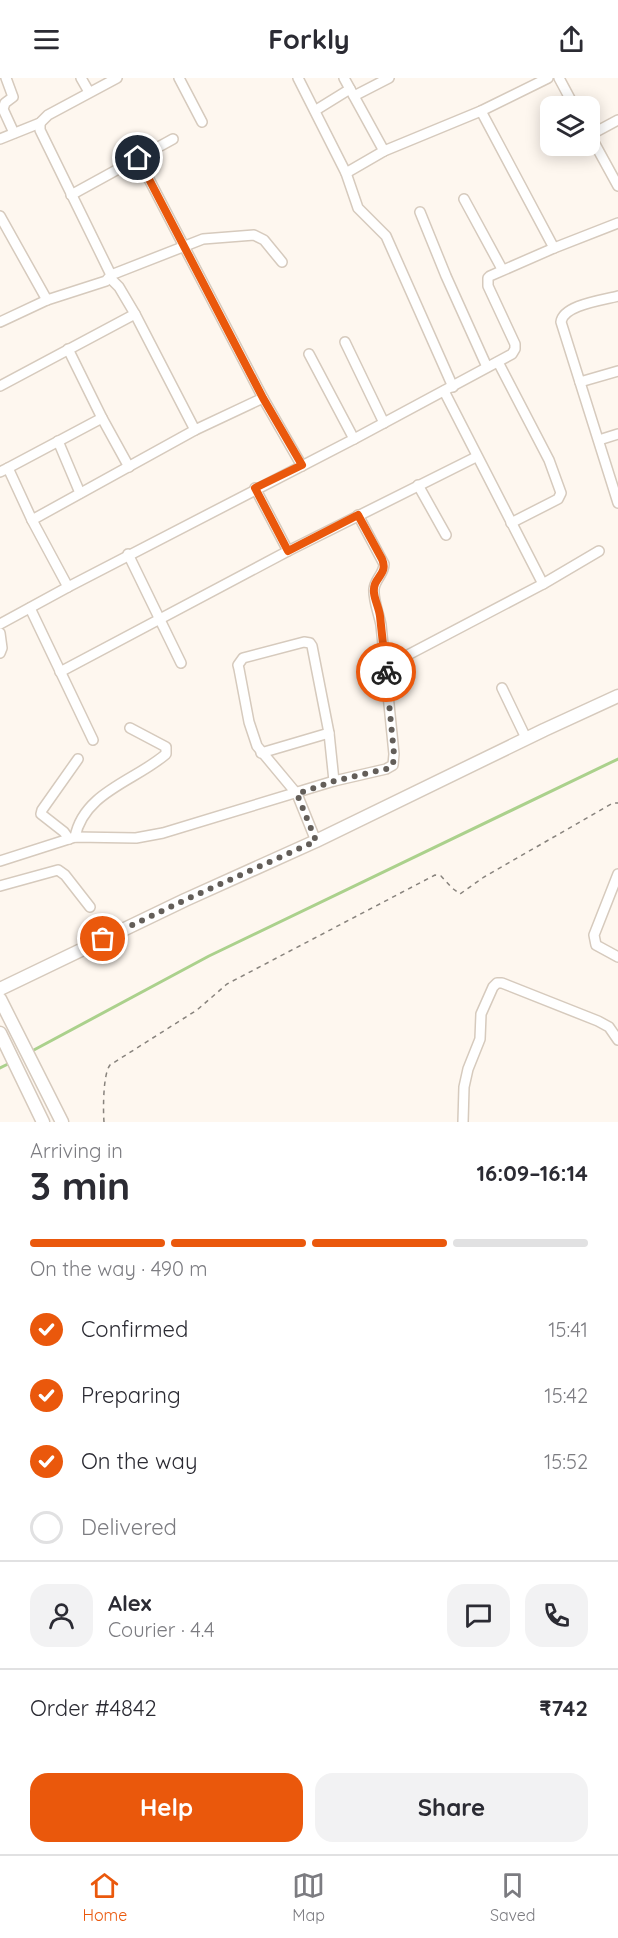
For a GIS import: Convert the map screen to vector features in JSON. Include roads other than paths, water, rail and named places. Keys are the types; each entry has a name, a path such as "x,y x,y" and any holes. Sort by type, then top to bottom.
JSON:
{"main road":[{"path":"0,988 316,841 526,738 618,696"},
{"path":"3,1005 62,1122"},
{"path":"0,1033 43,1122"}],"street":[{"path":"6,78 13,97 5,103 3,109 14,133"},
{"path":"81,78 89,92"},
{"path":"0,139 40,123 48,115 117,78"},
{"path":"179,78 202,122"},
{"path":"298,78 346,173 358,208 386,236 476,457 543,584"},
{"path":"344,78 384,151"},
{"path":"316,110 352,92 389,78"},
{"path":"346,173 384,151 481,111 548,78"},
{"path":"559,78 569,96"},
{"path":"481,111 554,248"},
{"path":"600,130 618,120"},
{"path":"40,123 40,130 110,277 119,287 135,314 195,430"},
{"path":"71,195 173,139"},
{"path":"600,153 618,186"},
{"path":"138,158 263,398 302,465"},
{"path":"464,199 502,269"},
{"path":"420,212 450,286 487,367"},
{"path":"0,216 47,300"},
{"path":"0,624 128,554 354,439 512,354 515,349 488,282 490,276 502,269 618,223"},
{"path":"0,322 47,300 210,237 254,235 264,240 282,262"},
{"path":"618,296 574,308 562,317 563,330 618,501"},
{"path":"0,386 135,314"},
{"path":"345,342 384,423"},
{"path":"69,349 102,418 129,467"},
{"path":"309,354 354,439"},
{"path":"498,362 549,460 561,493 558,499 511,523"},
{"path":"580,382 618,371"},
{"path":"32,520 195,430 263,398"},
{"path":"68,587 4,470 102,418"},
{"path":"599,440 618,434"},
{"path":"58,441 80,493"},
{"path":"60,672 288,551 476,457"},
{"path":"418,485 446,535"},
{"path":"255,488 288,551"},
{"path":"0,861 72,838 135,838 163,833 334,781 386,769 393,765 394,754 385,667 379,613 374,592 377,579 384,572 384,564 358,515"},
{"path":"385,667 543,584 599,551"},
{"path":"128,554 181,663"},
{"path":"30,608 93,740"},
{"path":"0,633 2,648 0,653"},
{"path":"316,841 297,794 261,753 249,722 239,669 240,661 248,656 304,642 310,643 314,649 329,733 334,781"},
{"path":"502,688 526,738"},
{"path":"72,838 79,822 94,802 105,793 138,775 166,754 166,747 130,728"},
{"path":"261,753 329,733"},
{"path":"72,838 41,814 78,759"},
{"path":"0,886 58,870 65,875 90,907"},
{"path":"618,874 594,936 596,945 618,957"},
{"path":"463,1122 464,1087 480,1039 481,1014 497,983 598,1021 609,1027 618,1040"}],"waterway":[{"path":"32,1051 209,956 618,759"},
{"path":"0,1068 10,1063"}]}
